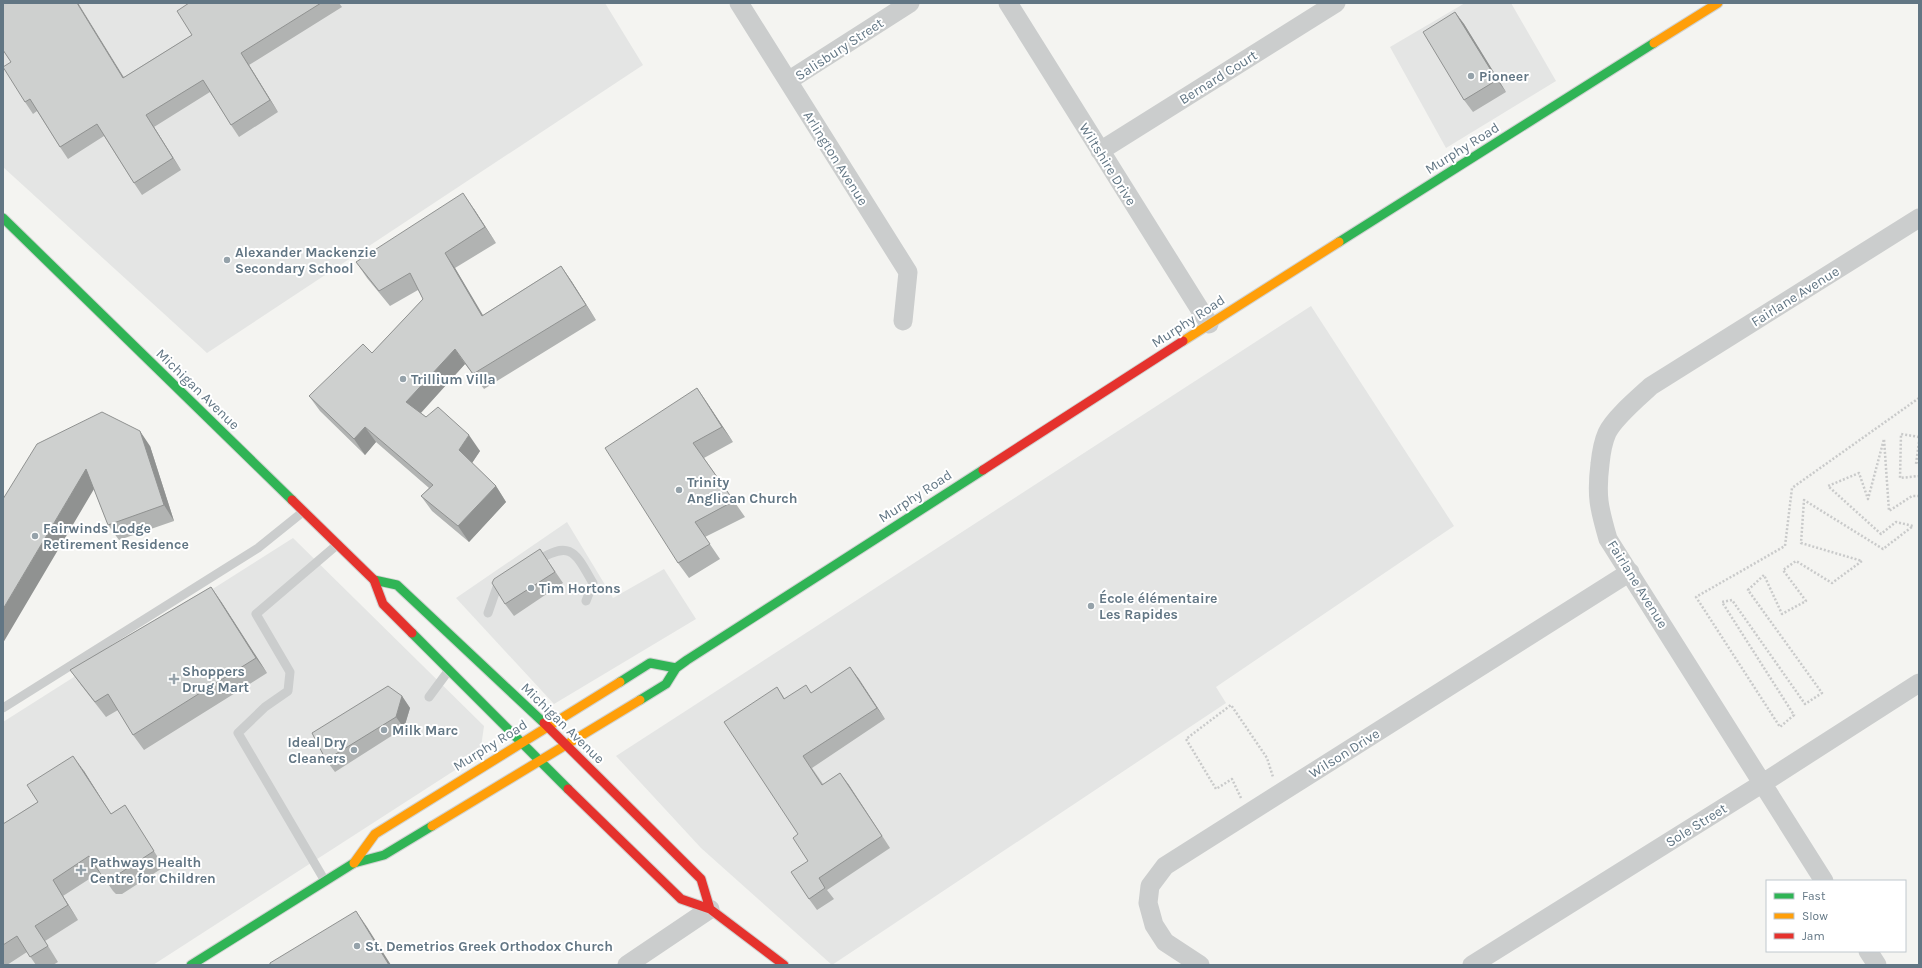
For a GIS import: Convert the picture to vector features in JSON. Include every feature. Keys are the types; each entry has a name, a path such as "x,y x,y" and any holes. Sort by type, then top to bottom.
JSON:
{"street":[{"name":"Arlington Avenue","path":"739,3 908,272 903,321"},
{"name":"Salisbury Street","path":"788,81 910,3"},
{"name":"Wiltshire Drive","path":"1008,3 1209,324"},
{"name":"Bernard Court","path":"1100,151 1336,3"},
{"name":"Murphy Road","path":"191,965 207,961 354,863 384,855 567,746 666,684 676,668 1209,324 1718,3"},
{"name":"Michigan Avenue","path":"3,218 374,580 383,604 540,762 681,898 710,909 784,965"},
{"name":"Fairlane Avenue","path":"1823,880 1764,783 1608,539 1599,511 1597,490 1601,455 1607,433 1632,403 1652,386 1919,218"},
{"name":"Wilson Drive","path":"1200,965 1165,942 1154,925 1148,903 1150,886 1165,866 1630,572"},
{"name":"Michigan Avenue","path":"374,580 396,585 547,726 701,879 710,909"},
{"name":"Murphy Road","path":"354,863 375,834 650,663 676,668"},
{"name":"Sole Street","path":"1472,965 1764,783 1919,683"},
{"path":"627,965 710,909"},
{"path":"1869,952 1877,965"}],"lane":[{"path":"3,708 258,548 304,511"},
{"path":"325,881 238,733 265,707 288,691 290,672 256,614 338,544"},
{"path":"530,565 550,552 561,549 577,556 593,583 586,601"},
{"path":"488,613 496,587 510,578"},
{"path":"429,697 449,670"}],"path":[{"path":"1919,398 1792,488 1784,546 1696,597 1780,727 1794,715 1722,602 1732,600 1805,704 1822,693 1748,590 1764,575 1782,614 1806,601 1783,570 1796,561 1832,583 1862,561 1801,543 1804,500 1883,549 1913,526 1896,522 1881,534 1828,486 1859,473 1868,499 1884,439 1889,510 1912,496 1919,496"},
{"path":"1919,437 1902,434 1900,478 1919,476"},
{"path":"1919,442 1916,464 1919,463"},
{"path":"1249,813 1232,779 1216,789 1186,739 1231,705 1267,758 1278,794"}],"shaded area":[{"name":"Alexander Mackenzie Secondary School","path":"3,3 605,3 643,65 207,353 3,167"},
{"path":"1465,3 1511,3 1556,81 1446,148 1390,47"},
{"name":"École élémentaire Les Rapides","path":"1311,306 1454,526 1216,687 1226,703 832,965 701,848 616,756"},
{"path":"567,522 613,598 664,569 696,619 554,704 456,598"},
{"path":"293,538 484,726 480,754 153,965 3,965 3,722"}],"building":[{"path":"3,3 77,3 123,78 192,35 177,11 189,3 321,3 241,53 270,100 231,125 203,80 146,115 173,158 134,183 97,124 60,147 30,99 25,102 3,67 11,62 3,50"},
{"path":"1455,12 1497,80 1464,100 1423,32"},
{"name":"Trillium Villa","path":"463,193 485,227 445,253 482,316 561,266 586,305 473,374 455,349 406,402 426,417 438,407 469,435 459,450 496,486 458,526 421,496 433,485 365,427 354,439 309,396 363,344 372,353 423,299 410,273 379,291 356,262"},
{"name":"Trinity Anglican Church","path":"697,388 722,427 693,443 734,501 695,522 710,544 678,563 605,448"},
{"name":"Fairwinds Lodge Retirement Residence","path":"102,412 140,431 164,505 108,525 86,469 3,609 3,499 37,444"},
{"path":"540,549 555,572 505,604 492,583 494,579"},
{"name":"Shoppers Drug Mart","path":"211,587 256,658 133,735 108,694 95,702 70,670"},
{"path":"850,667 877,708 803,756 822,785 840,773 882,836 819,878 825,888 809,899 791,872 808,861 793,838 798,834 724,722 777,687 784,699 806,685 811,693"},
{"path":"388,686 402,696 396,717 326,760 312,733"},
{"name":"Pathways Health Centre for Children","path":"73,756 111,814 125,805 154,851 111,879 102,876 89,856 53,880 68,905 35,926 48,946 30,957 17,936 3,945 3,824 38,802 27,785"},
{"path":"356,911 389,965 270,965 270,963"}],"traffic: fast":[{"path":"1339,242 1654,43"},
{"path":"3,218 292,500"},
{"path":"640,700 666,684 676,668 687,660 983,470"},
{"path":"374,580 397,585 544,723"},
{"path":"412,633 568,789"},
{"path":"620,682 650,663 676,668"},
{"path":"191,965 354,863 384,855 432,826"}],"traffic: slow":[{"path":"1654,43 1718,3"},
{"path":"1183,341 1339,242"},
{"path":"354,863 375,834 620,682"},
{"path":"432,826 640,700"}],"traffic: jam":[{"path":"983,470 1183,341"},
{"path":"292,500 374,580 383,604 412,633"},
{"path":"544,723 701,879 710,909"},
{"path":"568,789 681,899 710,909 784,965"}],"place":[{"name":"Pioneer","path":"1471,76"},
{"name":"Alexander Mackenzie Secondary School","path":"227,260"},
{"name":"Trillium Villa","path":"403,379"},
{"name":"Trinity Anglican Church","path":"679,490"},
{"name":"Fairwinds Lodge Retirement Residence","path":"35,536"},
{"name":"Tim Hortons","path":"531,588"},
{"name":"École élémentaire Les Rapides","path":"1091,606"},
{"name":"Shoppers Drug Mart","path":"174,679"},
{"name":"Milk Marc","path":"384,730"},
{"name":"Ideal Dry Cleaners","path":"354,750"},
{"name":"Pathways Health Centre for Children","path":"81,870"},
{"name":"St. Demetrios Greek Orthodox Church","path":"357,946"}]}
